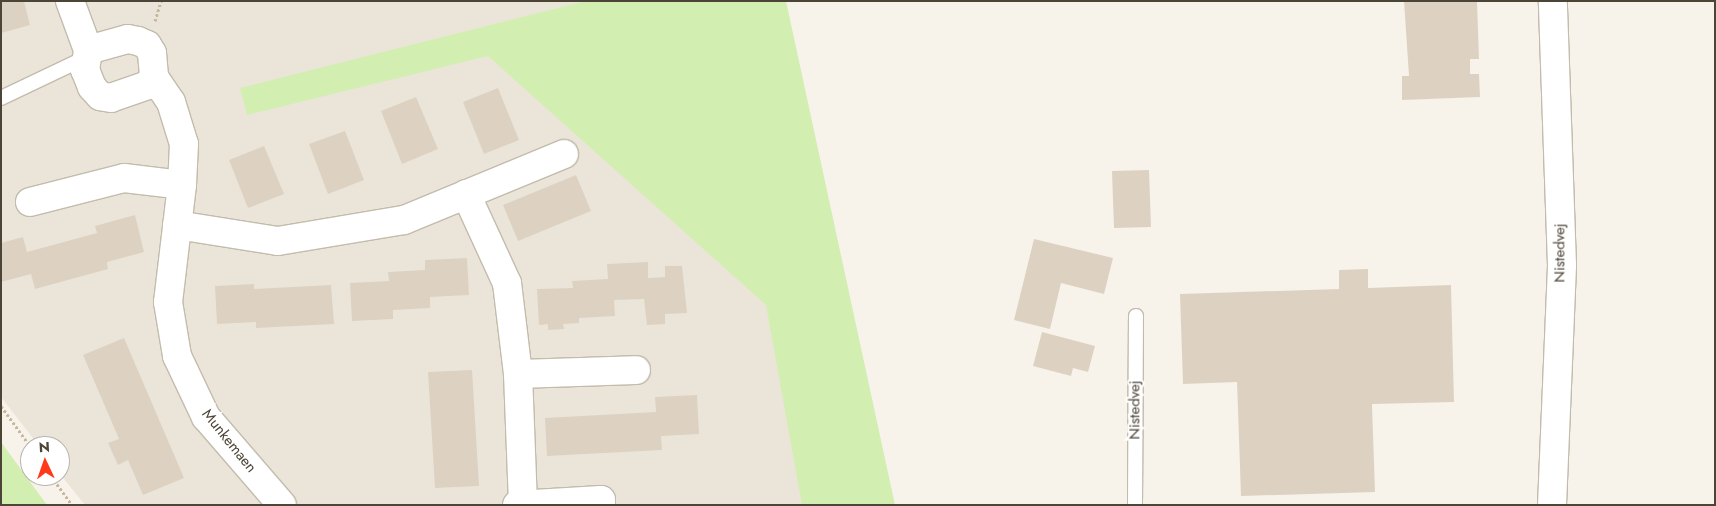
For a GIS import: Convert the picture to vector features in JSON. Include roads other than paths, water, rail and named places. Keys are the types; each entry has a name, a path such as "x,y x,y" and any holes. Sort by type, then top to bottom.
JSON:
{"street":[{"path":"70,1 86,54 85,70 92,87 100,96 111,98 148,85 154,77"},
{"name":"Nistedvej","path":"1552,505 1562,265 1553,1"},
{"name":"Munkemaen","path":"86,54 128,39 147,45 152,53 154,77 171,102 184,144 182,185 168,302 177,356 206,417 282,505"},
{"path":"177,225 278,241 404,220 564,154"},
{"path":"30,202 124,178 182,185"},
{"path":"466,194 507,283 518,374 523,504"},
{"path":"518,374 636,370"},
{"path":"517,505 601,500 601,505"}],"lane":[{"path":"1,98 86,54"},
{"name":"Nistedvej","path":"1135,505 1136,316"}]}
